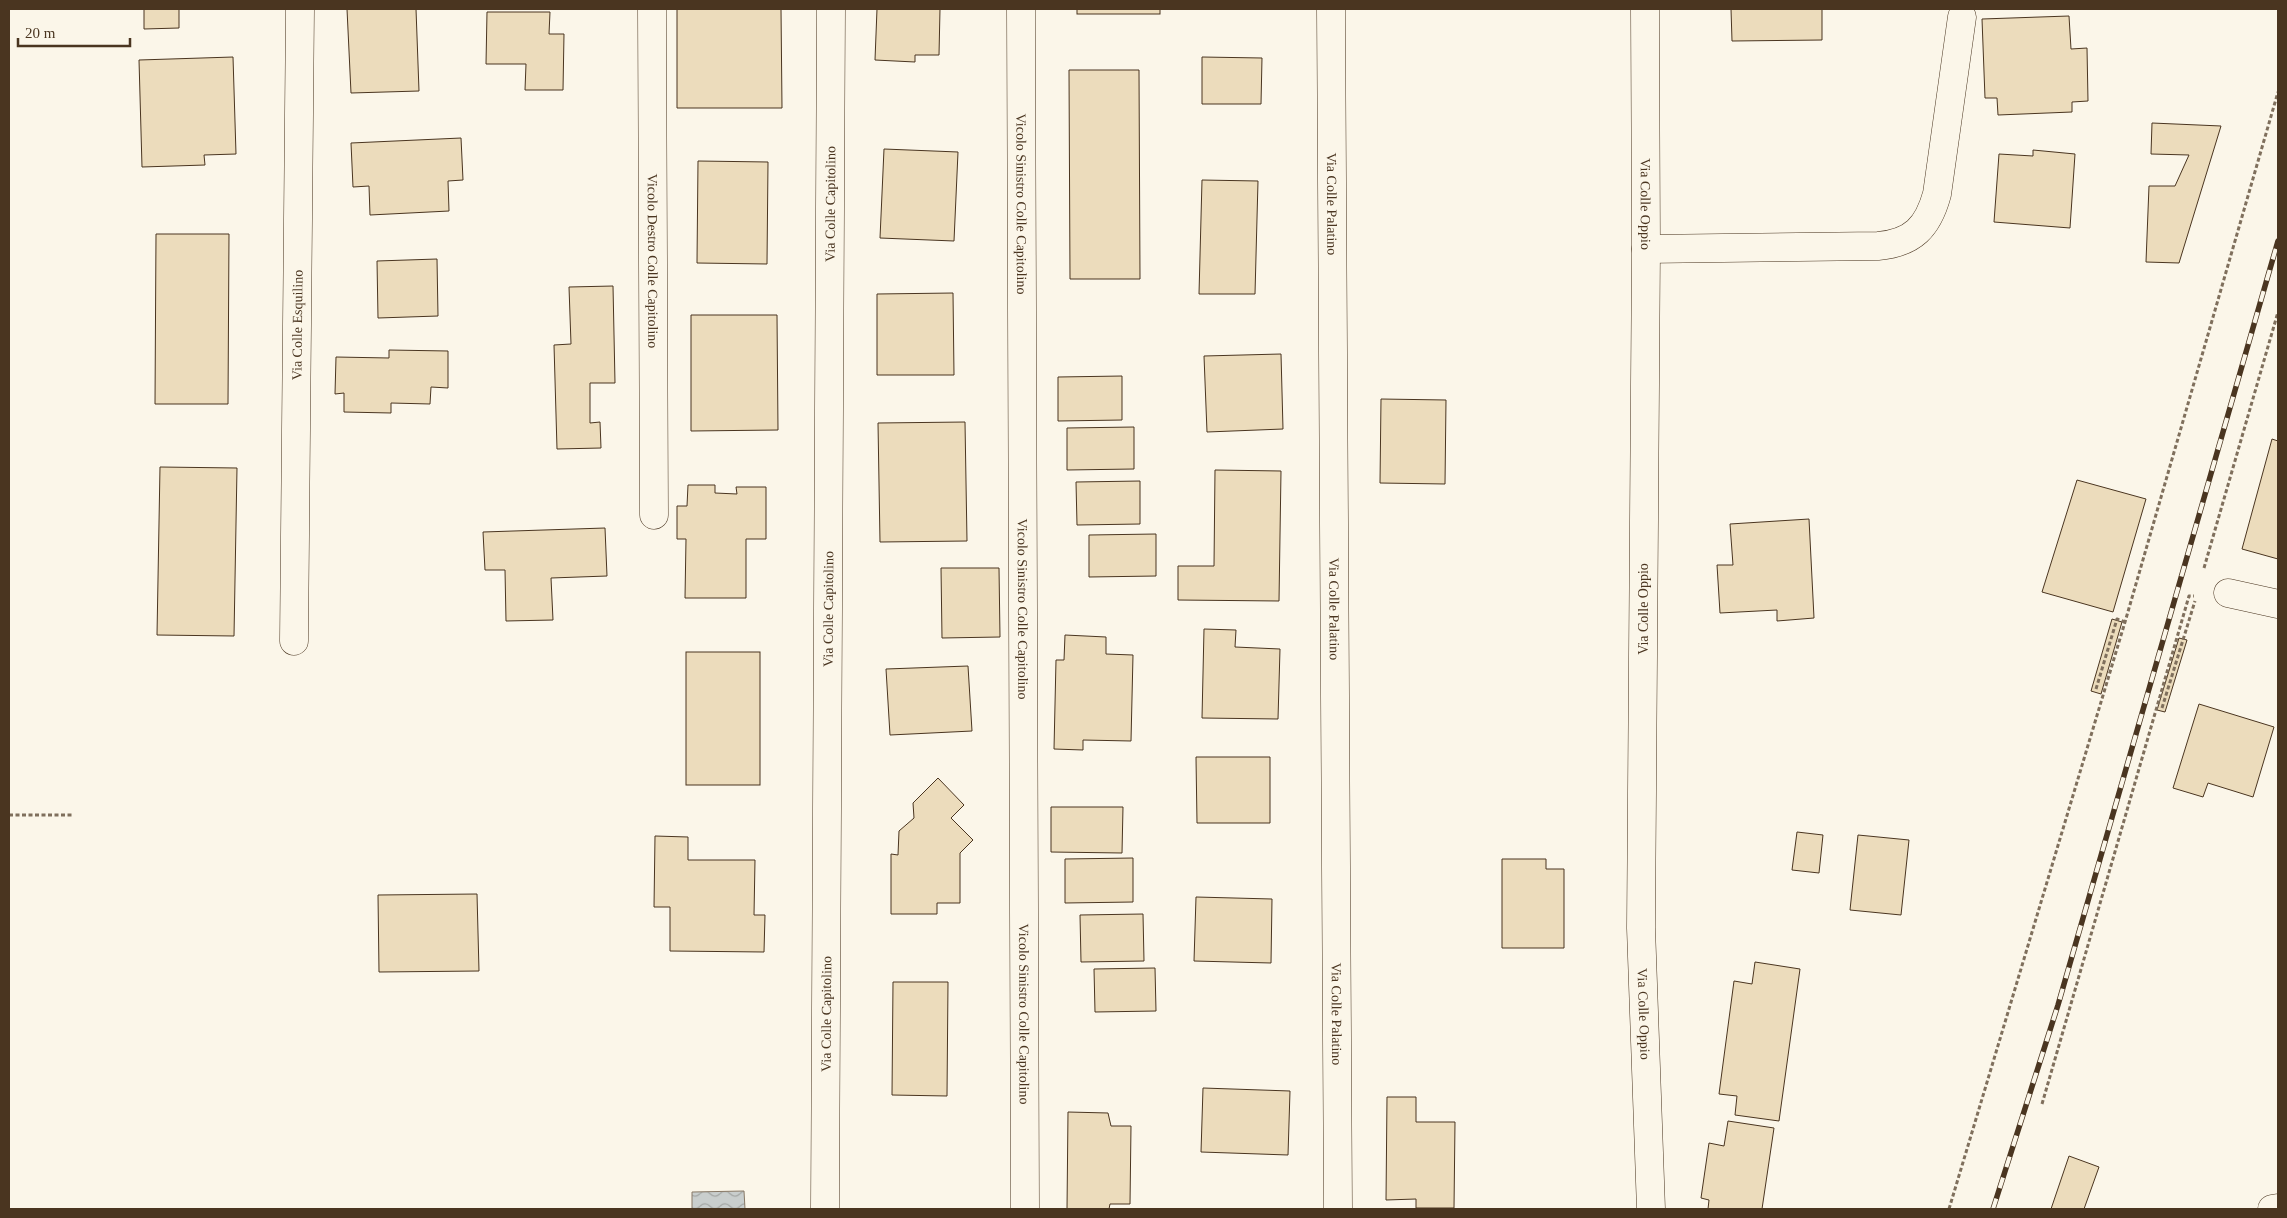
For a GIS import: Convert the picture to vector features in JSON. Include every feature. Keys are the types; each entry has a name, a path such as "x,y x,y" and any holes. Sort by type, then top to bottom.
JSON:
{"street":[{"name":"Via Colle Esquilino","path":"294,641 300,9"},
{"name":"Vicolo Destro Colle Capitolino","path":"652,9 654,515"},
{"name":"Via Colle Capitolino","path":"825,1209 831,9"},
{"name":"Vicolo Sinistro Colle Capitolino","path":"1021,9 1025,1209"},
{"name":"Via Colle Palatino","path":"1331,9 1338,1209"},
{"name":"Via Colle Oppio","path":"1645,9 1646,249 1641,928 1652,1209"},
{"path":"1646,249 1878,246 1898,242 1919,231 1931,212 1936,194 1962,17"},
{"path":"2228,593 2278,604"},
{"path":"2272,1209 2278,1208"}],"path":[{"path":"1949,1209 2125,622 2278,92"},
{"path":"2202,576 2278,312"},
{"path":"2162,708 2198,591"},
{"path":"2042,1104 2189,596 2196,596"},
{"path":"2096,689 2116,619 2125,622"},
{"path":"9,815 74,815"}],"water":[{"path":"744,1191 745,1209 692,1209 692,1192"}],"building":[{"path":"144,9 179,9 179,28 144,29"},
{"path":"347,9 416,9 419,91 351,93"},
{"path":"677,9 781,9 782,108 677,108"},
{"path":"877,9 940,9 939,55 915,55 915,62 875,60"},
{"path":"1077,9 1160,9 1160,14 1077,14"},
{"path":"1731,9 1822,9 1822,40 1732,41"},
{"path":"487,12 550,12 549,34 564,34 563,90 525,90 526,64 486,64"},
{"path":"2069,16 2071,49 2087,48 2088,101 2072,102 2072,112 1998,115 1997,98 1985,98 1982,19"},
{"path":"233,57 236,154 204,155 205,165 142,167 139,60"},
{"path":"1202,57 1262,58 1261,104 1202,104"},
{"path":"1069,70 1139,70 1140,279 1070,279"},
{"path":"2152,123 2221,126 2179,263 2146,262 2149,186 2175,186 2189,155 2151,154"},
{"path":"461,138 463,180 448,181 449,211 370,215 369,186 353,187 351,143"},
{"path":"884,149 958,152 954,241 880,238"},
{"path":"2033,150 2075,154 2070,228 1994,222 1999,154 2033,156"},
{"path":"698,161 768,162 767,264 697,263"},
{"path":"1202,180 1258,181 1255,294 1199,294"},
{"path":"156,234 229,234 228,404 155,404"},
{"path":"437,259 438,316 378,318 377,261"},
{"path":"613,286 615,383 590,383 590,423 600,422 601,448 557,449 554,345 571,344 569,287"},
{"path":"953,293 954,375 877,375 877,294"},
{"path":"691,315 777,315 778,430 691,431"},
{"path":"389,350 448,351 448,388 431,387 430,404 391,403 391,413 344,412 344,393 335,394 336,357 389,358"},
{"path":"1281,354 1283,429 1207,432 1204,356"},
{"path":"1122,376 1122,420 1058,421 1058,377"},
{"path":"1381,399 1446,400 1445,484 1380,483"},
{"path":"965,422 967,541 880,542 878,423"},
{"path":"1134,427 1134,469 1067,470 1067,428"},
{"path":"2272,439 2278,441 2278,559 2242,549"},
{"path":"160,467 237,468 234,636 157,635"},
{"path":"1215,470 1281,471 1279,601 1178,600 1178,566 1214,566"},
{"path":"2077,480 2146,499 2113,612 2042,592"},
{"path":"1140,481 1140,524 1077,525 1076,482"},
{"path":"688,485 715,485 715,493 737,494 736,487 766,487 766,539 746,539 746,598 685,598 686,539 677,539 677,506 687,506"},
{"path":"1809,519 1814,618 1777,621 1777,610 1720,613 1717,565 1733,565 1730,524"},
{"path":"605,528 607,576 551,578 553,620 506,621 505,570 485,570 483,532"},
{"path":"1156,534 1156,576 1089,577 1089,535"},
{"path":"941,568 999,568 1000,637 942,638"},
{"path":"2112,619 2122,622 2101,694 2091,691"},
{"path":"1204,629 1236,630 1235,647 1280,649 1278,719 1202,718"},
{"path":"1065,635 1106,637 1106,654 1133,655 1131,741 1083,740 1083,750 1054,749 1056,660 1064,660"},
{"path":"2179,638 2187,640 2165,712 2157,710"},
{"path":"686,652 760,652 760,785 686,785"},
{"path":"968,666 972,731 890,735 886,669"},
{"path":"2199,704 2274,727 2253,797 2208,783 2203,797 2173,788"},
{"path":"1196,757 1270,757 1270,823 1197,823"},
{"path":"938,778 964,805 951,818 973,840 960,853 960,903 937,903 937,914 891,914 891,854 898,855 899,831 914,818 913,803"},
{"path":"1051,807 1123,807 1122,853 1051,852"},
{"path":"1797,832 1823,835 1819,873 1792,870"},
{"path":"1858,835 1909,840 1901,915 1850,910"},
{"path":"655,836 688,837 688,860 755,860 754,915 765,915 764,952 670,951 670,907 654,907"},
{"path":"1133,858 1133,902 1065,903 1065,859"},
{"path":"1502,859 1546,859 1546,869 1564,869 1564,948 1502,948"},
{"path":"477,894 479,971 379,972 378,895"},
{"path":"1196,897 1272,899 1271,963 1194,961"},
{"path":"1143,914 1144,961 1081,962 1080,915"},
{"path":"1755,962 1800,969 1779,1121 1735,1115 1737,1096 1719,1094 1734,981 1752,984"},
{"path":"1155,968 1156,1011 1095,1012 1094,969"},
{"path":"893,982 948,982 947,1096 892,1095"},
{"path":"1203,1088 1290,1091 1288,1155 1201,1152"},
{"path":"1387,1097 1416,1097 1416,1122 1455,1122 1454,1208 1416,1208 1416,1199 1386,1200"},
{"path":"1068,1112 1108,1113 1111,1126 1131,1126 1130,1204 1110,1204 1109,1209 1067,1209"},
{"path":"1728,1121 1774,1128 1762,1209 1708,1209 1709,1200 1701,1198 1709,1143 1724,1146"},
{"path":"2069,1156 2099,1167 2084,1209 2051,1209"}],"railway":[{"path":"1993,1209 2058,1005 2278,241"}]}
